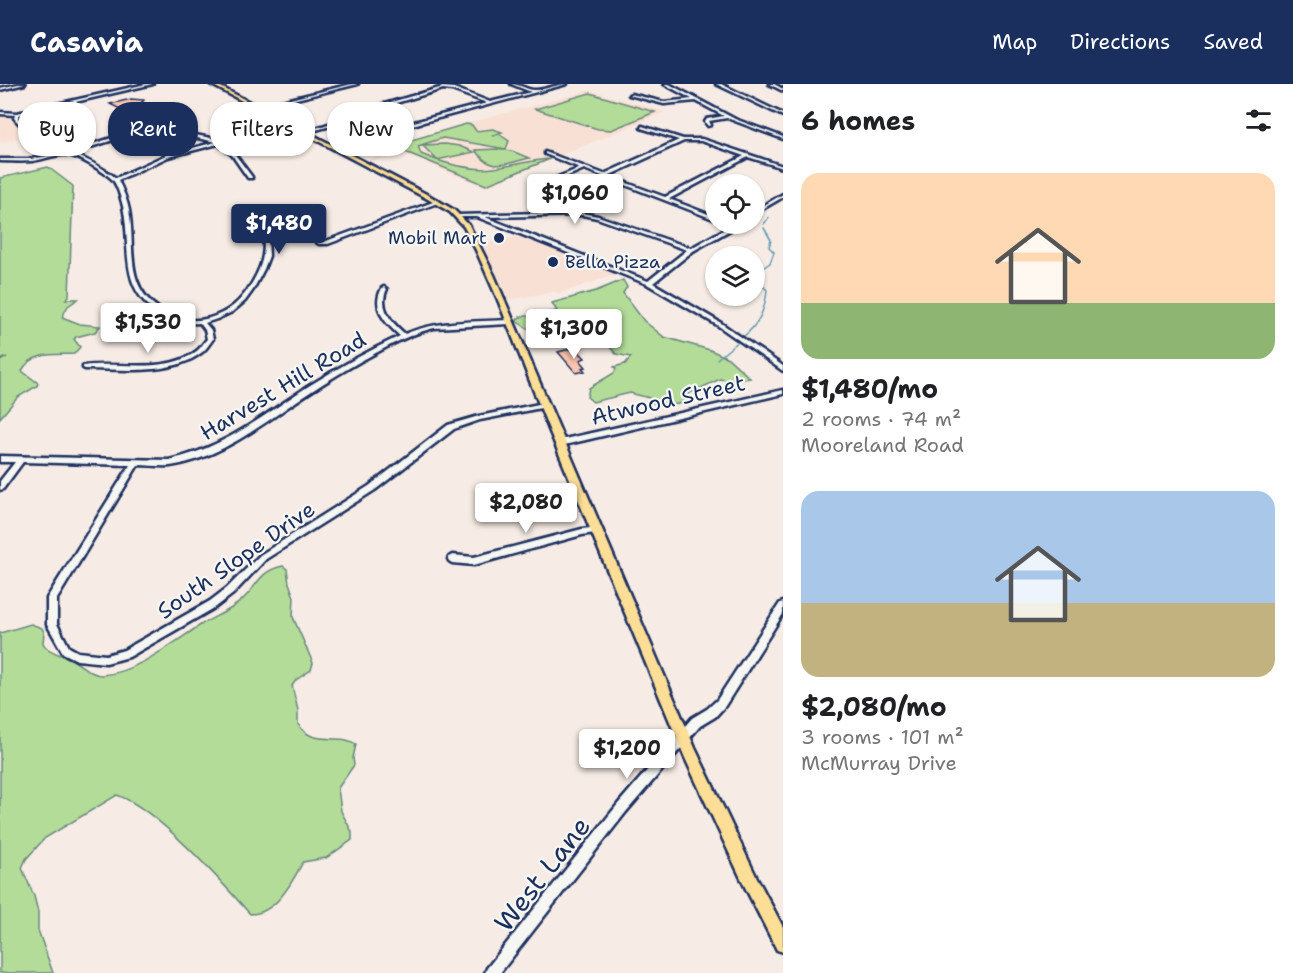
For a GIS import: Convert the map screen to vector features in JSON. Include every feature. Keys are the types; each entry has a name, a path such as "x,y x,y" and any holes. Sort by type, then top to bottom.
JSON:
{"main road":[{"path":"212,84 244,102"},
{"path":"352,156 438,202 458,216 471,234 717,814 783,944"}],"street":[{"path":"0,89 23,84"},
{"path":"0,113 17,114 151,84"},
{"path":"280,102 356,84"},
{"path":"513,84 533,92"},
{"path":"414,124 565,84"},
{"path":"666,84 728,117 783,138"},
{"path":"718,84 783,115"},
{"path":"771,84 783,90"},
{"path":"315,129 351,115 443,88 453,89 489,103"},
{"path":"631,95 670,103 696,100"},
{"path":"17,114 18,121"},
{"path":"709,125 708,120 728,117"},
{"path":"642,127 683,140 701,140 783,167"},
{"path":"96,145 159,129 210,140"},
{"path":"604,176 683,140"},
{"path":"115,180 167,156 210,145"},
{"path":"546,153 705,215"},
{"path":"665,199 749,155"},
{"path":"0,160 22,161 51,156"},
{"path":"73,156 115,180 126,205 129,225 129,266 137,287 144,298 160,312 171,317 202,322 236,307 247,295 267,259 265,222"},
{"path":"234,156 250,177"},
{"path":"545,213 534,192 536,188 583,168"},
{"path":"765,206 783,195"},
{"path":"318,242 326,243 438,202"},
{"path":"458,216 545,213 598,217 691,250"},
{"path":"476,215 649,283 719,324 783,369"},
{"path":"649,283 691,250 716,234"},
{"path":"384,289 380,299 387,321 404,336"},
{"path":"85,367 164,366 186,360 204,348 210,339 208,330 202,322"},
{"name":"Harvest Hill Road","path":"0,459 169,463 192,459 207,454 342,369 404,336 434,326 509,322"},
{"name":"Atwood Street","path":"560,443 783,392"},
{"name":"South Slope Drive","path":"135,463 52,598 52,626 66,650 77,656 106,659 126,654 203,610 230,591 263,557 372,488 444,430 479,418 544,405"},
{"path":"0,487 21,460"},
{"path":"452,559 474,561 582,532 598,530"},
{"name":"West Lane","path":"492,973 622,808 683,736 696,722 711,713 721,703 782,611"}],"shaded area":[{"path":"589,90 666,112 485,187 408,156 414,156 414,138"},
{"path":"0,115 12,115 18,128 18,138 0,143"},
{"path":"380,156 391,156 368,163 364,161"},
{"path":"524,235 620,273 558,294 555,292 503,301 479,245"}],"green space":[{"path":"590,93 655,112 611,130 598,129 535,109"},
{"path":"466,124 472,125 476,131 493,129 502,132 492,136 499,134 509,141 506,149 443,138 418,146 421,154 447,163 485,169 550,159 486,185 414,155 414,139"},
{"path":"445,144 474,152 437,160 422,145"},
{"path":"475,150 512,151 529,158 499,165 487,162"},
{"path":"48,167 73,186 69,296 66,299 78,299 68,306 62,317 80,324 100,326 95,332 74,339 80,347 74,354 45,355 26,365 22,371 38,383 37,386 18,397 0,418 0,361 7,357 0,359 0,178"},
{"path":"623,280 627,287 623,293 644,321 664,337 710,350 728,358 750,378 731,381 720,379 688,394 684,403 666,406 630,393 593,402 587,397 589,388 614,373 616,369 614,367 625,364 631,357 616,354 609,346 619,340 607,336 569,340 555,339 535,332 516,321 520,317 557,311 552,303 596,291"},
{"path":"283,566 287,569 294,597 293,617 313,663 311,670 296,680 292,686 298,710 298,724 311,736 341,739 356,744 354,765 338,788 341,811 352,832 352,840 326,858 303,862 282,896 275,903 259,913 250,914 188,847 169,830 151,815 117,795 45,838 26,859 22,868 34,896 38,912 38,930 53,973 0,973 0,633 31,624 42,628 43,643 52,652 74,661 94,674 115,673 153,656 205,622 230,609 241,601 265,574"}],"building":[{"path":"131,99 144,100 142,102 118,102"},
{"path":"577,350 585,358 580,360 586,367 582,368 585,371 576,373 558,352"}],"waterway":[{"path":"765,223 769,217"},
{"path":"765,230 771,240 769,247 774,252 770,263 765,266"},
{"path":"765,288 767,290 765,304"},
{"path":"743,337 757,322 764,306"},
{"path":"717,359 739,341"}],"place":[{"name":"Mobil Mart","path":"499,238"},
{"name":"Bella Pizza","path":"553,262"}]}
